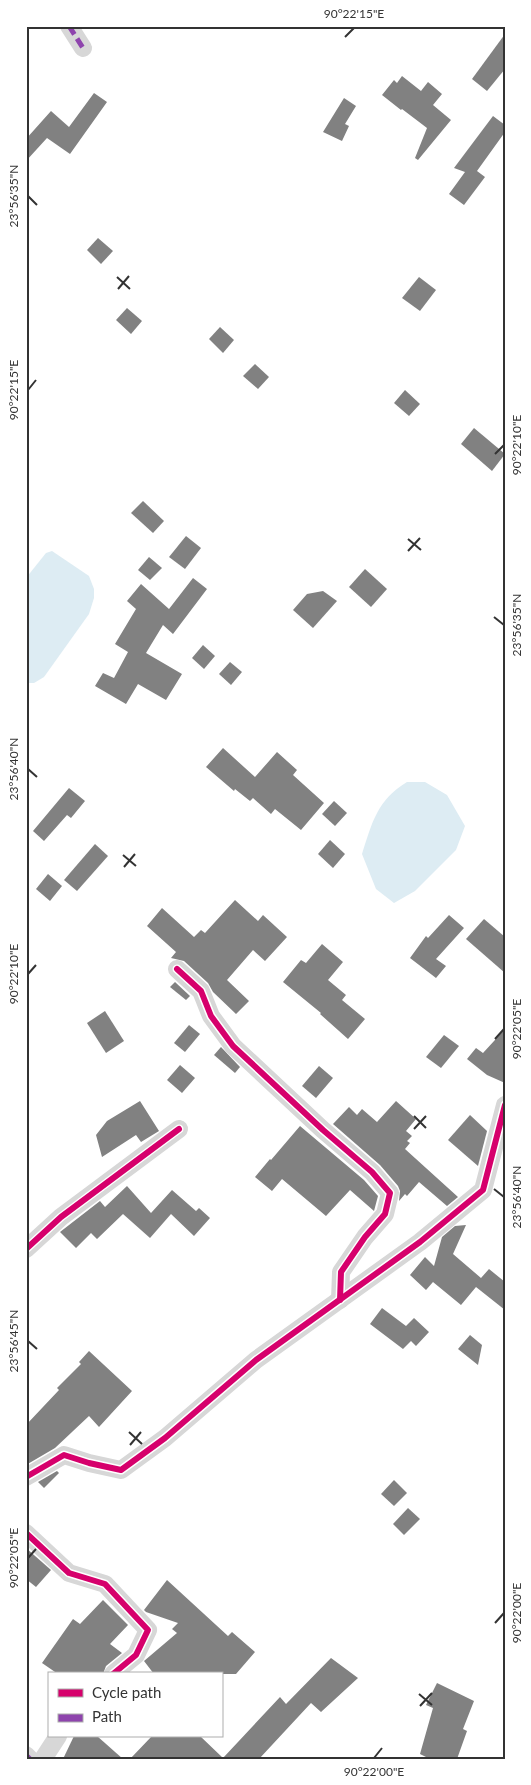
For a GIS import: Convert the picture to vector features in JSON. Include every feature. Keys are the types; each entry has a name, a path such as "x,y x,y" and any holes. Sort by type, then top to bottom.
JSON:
{"street":[{"path":"69,26 83,48"},
{"path":"177,969 201,991 211,1016 233,1046 323,1130 372,1172 390,1193 385,1214 365,1237 341,1272 340,1300"},
{"path":"26,1476 64,1455 121,1470 165,1438 256,1360 420,1242 483,1190 505,1105"},
{"path":"26,1249 61,1217 179,1129"},
{"path":"26,1533 69,1573 105,1584 148,1630 136,1655 115,1672"},
{"path":"43,1759 57,1738"},
{"path":"26,1755 30,1759"}],"shaded area":[{"path":"52,551 89,576 94,589 94,598 89,614 44,677 34,683 26,683 26,578 46,553"},
{"path":"407,782 425,782 447,795 465,826 456,850 415,891 394,903 376,889 362,854 373,822 382,805 389,796"}],"building":[{"path":"505,34 505,69 487,91 472,79"},
{"path":"402,76 421,91 428,82 442,94 433,105 451,120 418,160 415,158 427,128 382,95 394,80 397,83"},
{"path":"94,93 107,102 70,154 47,138 26,161 26,139 51,111 69,127"},
{"path":"344,98 356,106 345,124 349,126 342,141 323,132"},
{"path":"493,116 505,125 505,132 477,171 485,177 464,205 449,194 465,172 454,168"},
{"path":"98,238 113,251 101,264 87,250"},
{"path":"419,277 436,290 420,311 402,298"},
{"path":"127,308 142,321 131,334 116,320"},
{"path":"220,327 234,340 223,353 209,339"},
{"path":"255,364 269,377 258,389 243,376"},
{"path":"405,390 420,404 409,416 394,403"},
{"path":"474,428 505,454 492,471 461,444"},
{"path":"143,501 164,521 153,533 131,513"},
{"path":"186,536 201,548 185,569 169,557"},
{"path":"149,557 162,568 150,580 138,570"},
{"path":"365,569 387,589 371,607 349,587"},
{"path":"193,578 207,589 173,634 163,625 146,653 182,674 166,700 138,684 126,704 95,686 103,673 114,678 128,652 115,644 136,609 127,601 141,584 169,609"},
{"path":"323,591 337,601 313,628 293,610 307,594"},
{"path":"203,645 215,656 204,669 192,658"},
{"path":"230,662 242,672 231,685 219,674"},
{"path":"223,748 255,777 277,752 297,770 293,775 324,803 301,830 275,809 271,814 253,798 250,801 235,789 234,791 206,767"},
{"path":"69,788 85,801 71,818 67,815 44,841 33,831"},
{"path":"334,801 347,813 335,826 322,814"},
{"path":"330,840 345,854 333,868 318,854"},
{"path":"95,844 108,856 77,891 64,880"},
{"path":"48,874 62,886 50,901 36,889"},
{"path":"235,900 258,921 263,915 287,937 265,961 253,950 227,980 249,1001 236,1014 213,992 208,983 184,961 171,958 176,952 147,926 162,908 194,937 201,930 205,933"},
{"path":"449,915 464,928 436,959 446,966 436,978 410,958 426,936 428,938"},
{"path":"484,919 505,937 505,973 466,939"},
{"path":"322,944 343,962 328,980 346,995 342,1000 365,1019 348,1039 321,1013 283,982 301,960 306,963"},
{"path":"175,982 190,996 186,1000 170,987"},
{"path":"105,1011 124,1041 106,1053 87,1023"},
{"path":"189,1025 200,1034 185,1052 174,1043"},
{"path":"505,1029 505,1083 487,1075 467,1059 476,1048 483,1053"},
{"path":"444,1035 459,1046 441,1068 426,1057"},
{"path":"221,1047 240,1067 235,1073 214,1055"},
{"path":"180,1065 195,1078 182,1093 167,1080"},
{"path":"319,1066 333,1078 316,1098 302,1086"},
{"path":"140,1101 159,1131 141,1142 136,1135 102,1157 96,1135 107,1121"},
{"path":"396,1101 416,1119 406,1131 412,1136 407,1141 410,1143 405,1149 458,1197 447,1206 419,1182 407,1196 405,1194 399,1201 400,1191 398,1186 380,1165 333,1124 349,1107 357,1115 362,1109 377,1122"},
{"path":"470,1115 487,1131 478,1166 448,1140"},
{"path":"300,1126 364,1180 378,1196 374,1211 350,1190 326,1216 282,1179 272,1191 255,1177"},
{"path":"127,1186 151,1213 172,1190 196,1211 199,1208 210,1218 194,1236 171,1214 150,1238 123,1214 97,1239 91,1233 76,1248 60,1232 100,1201 105,1207"},
{"path":"466,1225 453,1254 481,1278 489,1269 505,1282 505,1310 476,1287 461,1305 433,1282 426,1290 410,1275 425,1257 434,1266 442,1237 455,1226"},
{"path":"382,1308 406,1326 414,1318 429,1332 416,1346 411,1341 403,1349 370,1324"},
{"path":"470,1335 482,1345 478,1365 458,1349"},
{"path":"89,1351 132,1391 99,1427 89,1416 55,1448 26,1465 26,1425 59,1390 57,1388 81,1364 79,1362"},
{"path":"57,1471 59,1473 44,1488 38,1482"},
{"path":"394,1480 407,1493 394,1506 381,1494"},
{"path":"408,1508 420,1519 404,1535 393,1524"},
{"path":"26,1548 51,1570 36,1587 26,1579"},
{"path":"167,1580 228,1636 232,1632 255,1652 236,1674 222,1674 222,1672 152,1672 144,1661 177,1633 172,1629 178,1623 144,1610"},
{"path":"103,1600 128,1625 110,1644 122,1653 106,1666 104,1672 55,1672 42,1663 73,1619 80,1624"},
{"path":"331,1658 358,1678 321,1712 311,1703 259,1759 130,1759 150,1738 202,1738 223,1758 280,1697 286,1704"},
{"path":"437,1683 474,1701 463,1729 467,1731 457,1759 430,1759 420,1754 433,1708 426,1705"},
{"path":"73,1738 99,1738 123,1759 63,1759"}],"marked path":[{"path":"69,26 83,48"},
{"path":"26,1755 30,1759"}],"cycle path":[{"path":"177,969 201,991 211,1016 233,1046 323,1130 372,1172 390,1193 385,1214 365,1237 341,1272 340,1300"},
{"path":"26,1477 64,1455 121,1470 165,1438 256,1360 420,1242 483,1190 505,1105"},
{"path":"26,1249 61,1217 179,1129"},
{"path":"26,1533 69,1573 105,1584 148,1630 136,1655 115,1672"}]}
